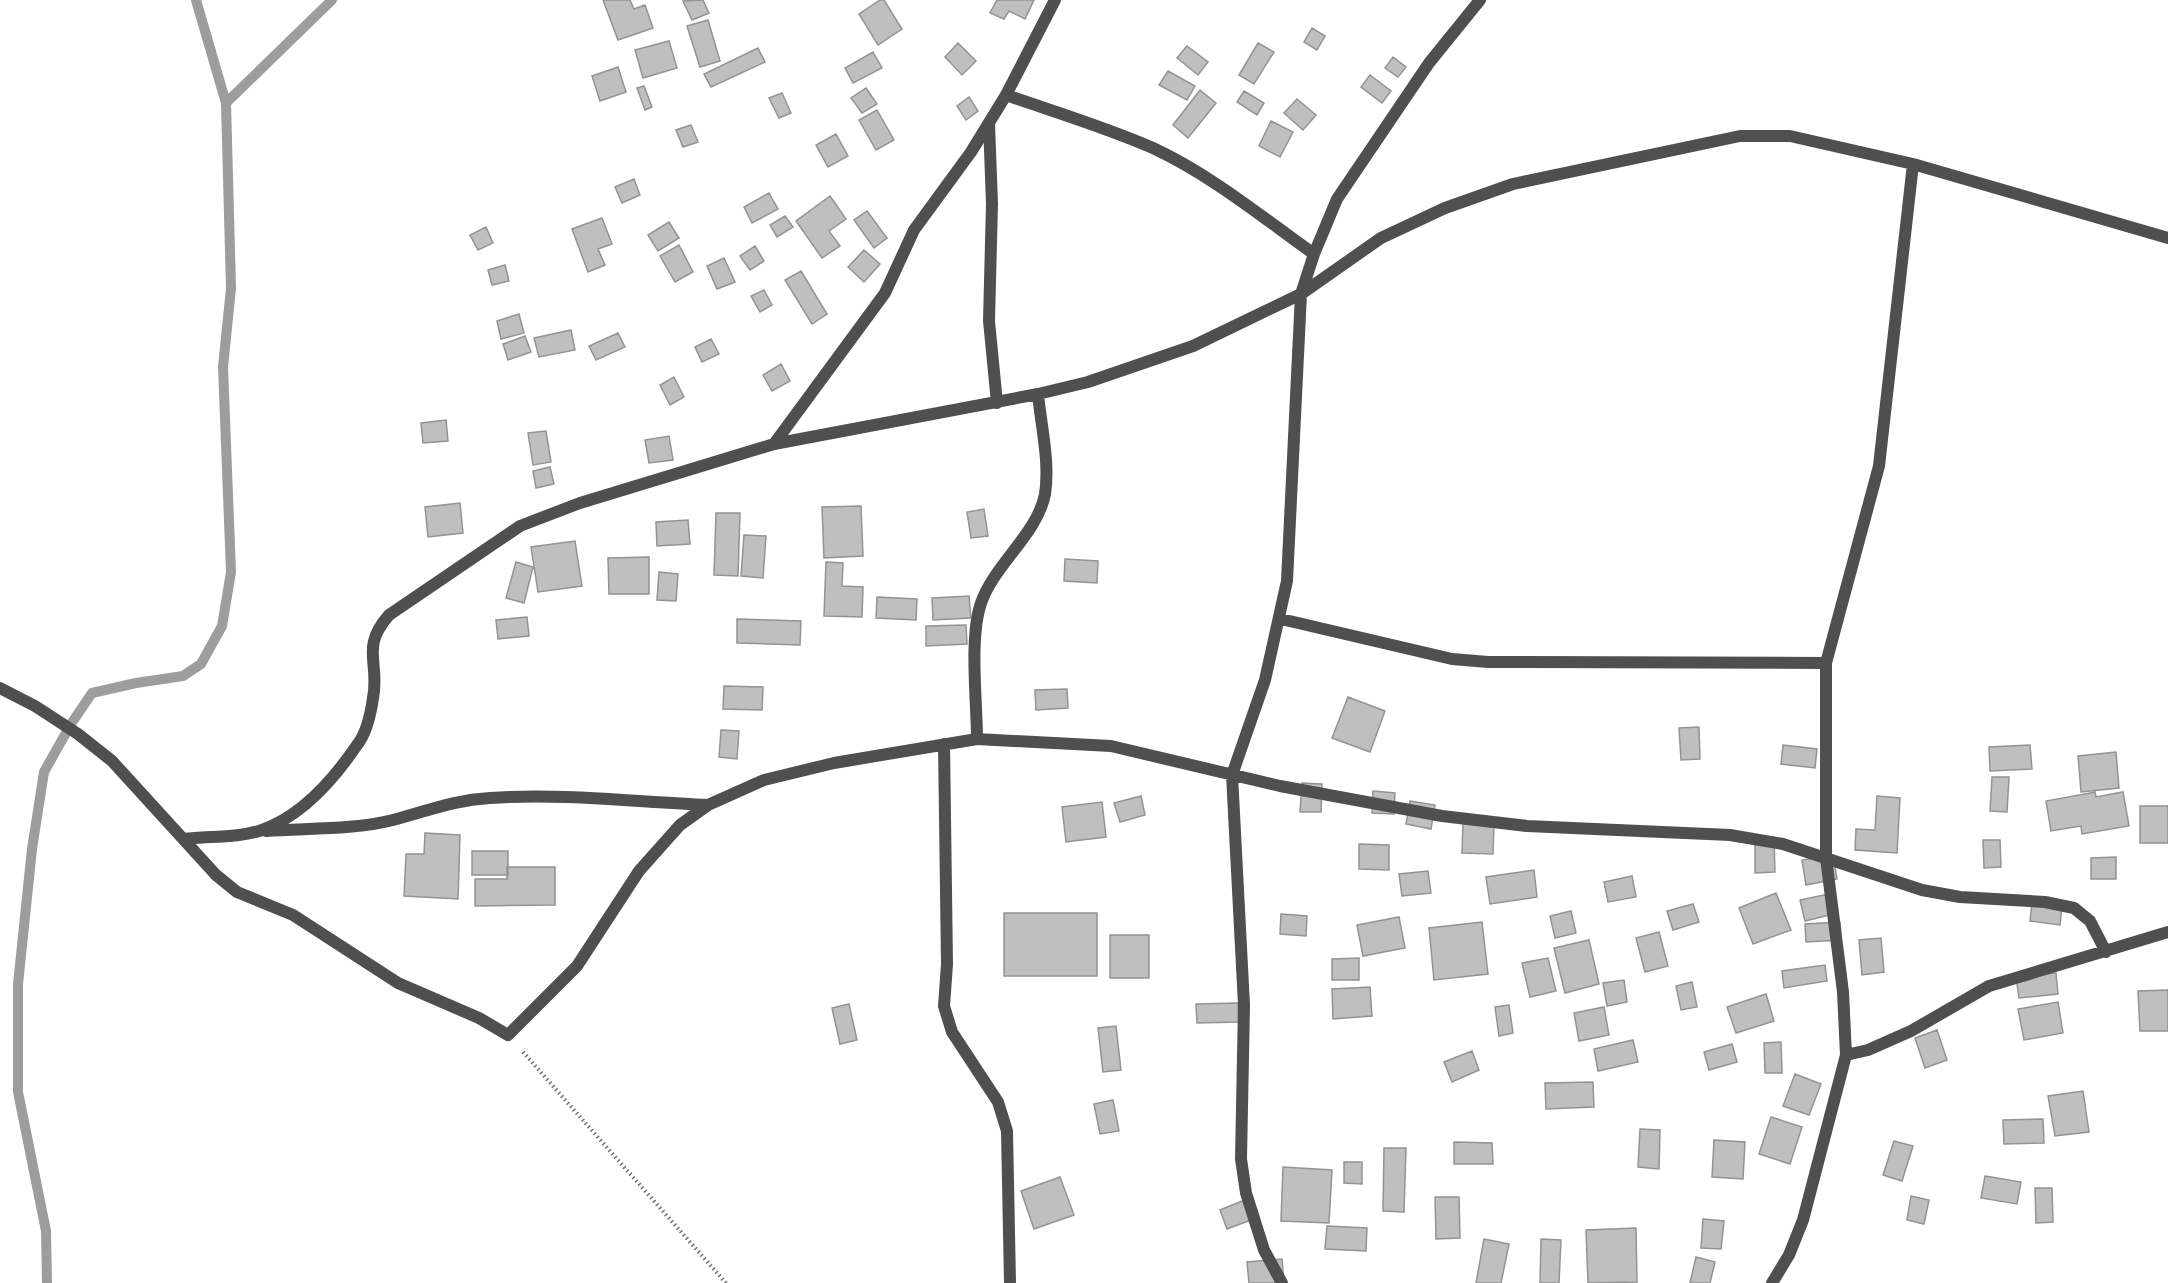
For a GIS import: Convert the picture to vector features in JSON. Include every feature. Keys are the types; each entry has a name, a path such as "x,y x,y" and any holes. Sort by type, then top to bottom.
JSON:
{"street":[{"path":"774,444 885,293 914,230 971,152 989,123 1055,0"},
{"path":"1282,1283 1264,1250 1246,1194 1241,1159 1244,1005 1232,775 1265,680 1281,619 1287,581 1301,294 1314,254 1337,199 1429,63 1480,0"},
{"path":"1006,95 1091,124 1154,149 1203,176 1314,254"},
{"path":"989,123 992,204 989,321 996,403"},
{"path":"259,831 293,814 314,795 358,744 374,696 372,645 377,629 388,615 520,526 580,503 774,444 1038,394 1088,382 1193,346 1301,294 1381,238 1445,208 1524,181 1740,136 1791,136 1913,164 2168,238"},
{"path":"1772,1283 1789,1255 1803,1220 1846,1054 1844,1002 1826,858 1826,663 1879,466 1913,164"},
{"path":"977,740 975,632 980,605 988,586 1034,519 1045,496 1046,475 1038,394"},
{"path":"1281,619 1452,659 1488,662 1826,663"},
{"path":"0,688 35,706 78,734 112,761 216,875 237,892 293,915 398,983 479,1018 508,1035 577,966 639,871 680,825 708,805 764,780 834,763 977,740 1111,746 1232,775 1442,816 1585,829 1730,835 1783,843 1923,890 1960,897 2045,902 2074,908 2090,921 2106,952"},
{"path":"944,744 947,964 944,1006 952,1032 998,1102 1007,1131 1010,1283"},
{"path":"184,838 369,824 392,820 446,803 489,798 543,796 708,805"},
{"path":"1846,1054 1868,1050 1903,1035 1989,987 2026,973 2106,952 2168,932"}],"path":[{"path":"508,1035 726,1283"}],"building":[{"path":"603,0 630,0 634,9 645,5 653,28 618,40"},
{"path":"703,0 709,13 692,20 683,1"},
{"path":"880,0 884,0 902,29 878,45 859,14"},
{"path":"997,0 1034,0 1025,19 1009,11 1004,19 990,13"},
{"path":"708,20 720,61 700,67 687,26"},
{"path":"1312,28 1325,36 1317,50 1304,42"},
{"path":"669,41 677,68 643,78 635,50"},
{"path":"958,43 976,61 962,75 945,57"},
{"path":"1258,43 1274,52 1254,84 1239,75"},
{"path":"1187,46 1208,62 1198,75 1177,58"},
{"path":"758,48 765,62 711,87 704,74"},
{"path":"873,52 882,68 853,83 845,68"},
{"path":"1393,57 1406,67 1398,77 1385,68"},
{"path":"618,67 626,92 600,101 592,76"},
{"path":"1168,71 1195,86 1187,100 1159,85"},
{"path":"1370,75 1391,91 1382,103 1361,87"},
{"path":"644,86 652,107 645,110 637,88"},
{"path":"866,88 877,104 862,113 851,98"},
{"path":"1200,90 1216,103 1188,138 1173,125"},
{"path":"1244,91 1264,103 1257,115 1237,102"},
{"path":"782,93 791,113 779,118 769,98"},
{"path":"969,97 978,111 966,120 957,106"},
{"path":"1297,99 1316,115 1303,130 1284,113"},
{"path":"877,110 894,140 876,150 859,120"},
{"path":"1271,121 1293,132 1280,157 1259,146"},
{"path":"691,125 698,142 683,147 676,130"},
{"path":"836,134 848,156 828,167 816,145"},
{"path":"634,179 640,195 622,203 615,187"},
{"path":"769,193 778,209 752,223 744,207"},
{"path":"830,196 846,219 829,231 840,246 822,258 796,221"},
{"path":"867,211 887,238 874,248 854,220"},
{"path":"785,216 793,227 777,237 770,225"},
{"path":"602,218 612,244 598,249 605,265 588,272 572,229"},
{"path":"669,222 679,238 658,251 648,235"},
{"path":"486,227 493,243 478,250 470,235"},
{"path":"679,245 693,272 675,282 660,256"},
{"path":"755,246 764,261 750,270 740,256"},
{"path":"864,250 880,264 864,282 848,267"},
{"path":"724,258 735,282 717,289 707,266"},
{"path":"505,265 509,281 492,285 488,270"},
{"path":"801,271 827,314 812,324 785,280"},
{"path":"764,290 772,305 760,312 751,296"},
{"path":"519,314 524,333 501,339 497,321"},
{"path":"571,330 575,350 539,357 534,338"},
{"path":"618,333 625,347 596,360 589,346"},
{"path":"525,336 531,352 508,360 503,344"},
{"path":"711,339 719,354 702,362 695,347"},
{"path":"781,364 790,381 772,391 763,375"},
{"path":"674,377 684,397 670,405 660,385"},
{"path":"446,420 448,441 423,443 421,423"},
{"path":"546,431 551,462 533,465 528,433"},
{"path":"669,436 673,460 649,463 645,440"},
{"path":"550,467 554,484 536,488 533,471"},
{"path":"460,503 463,533 428,537 425,507"},
{"path":"861,506 863,556 824,558 822,507"},
{"path":"984,509 988,536 971,538 967,512"},
{"path":"716,513 740,513 738,576 714,575"},
{"path":"688,520 690,544 657,546 656,522"},
{"path":"744,535 766,536 763,578 741,576"},
{"path":"575,541 582,586 538,592 531,547"},
{"path":"649,557 649,594 609,594 608,558"},
{"path":"1065,559 1098,561 1097,583 1064,581"},
{"path":"516,562 533,567 524,603 506,598"},
{"path":"826,562 843,563 842,586 863,587 862,617 824,616"},
{"path":"659,572 678,574 676,601 657,600"},
{"path":"969,596 971,618 933,620 932,598"},
{"path":"877,597 917,599 916,620 876,618"},
{"path":"527,617 529,636 498,639 496,620"},
{"path":"737,619 801,621 800,645 737,643"},
{"path":"966,625 967,644 926,646 926,626"},
{"path":"724,686 763,687 762,710 723,709"},
{"path":"1067,689 1068,708 1036,710 1035,690"},
{"path":"1348,697 1385,711 1370,752 1332,738"},
{"path":"1699,727 1700,759 1681,760 1679,728"},
{"path":"721,730 739,731 737,759 719,757"},
{"path":"1783,745 1817,749 1815,768 1781,764"},
{"path":"2030,745 2032,769 1990,771 1989,747"},
{"path":"2116,752 2119,788 2081,792 2078,756"},
{"path":"1992,777 2009,777 2007,812 1990,811"},
{"path":"1302,783 1322,784 1321,812 1300,812"},
{"path":"1373,791 1395,793 1394,814 1372,813"},
{"path":"2095,792 2096,797 2123,792 2129,826 2082,834 2081,826 2051,831 2046,801"},
{"path":"1141,796 1145,815 1120,822 1114,803"},
{"path":"1877,796 1900,798 1897,853 1855,850 1856,829 1875,830"},
{"path":"1410,801 1435,805 1431,829 1406,824"},
{"path":"1102,802 1106,837 1066,842 1062,807"},
{"path":"2140,806 2168,806 2168,843 2140,843"},
{"path":"1463,822 1494,823 1493,854 1462,853"},
{"path":"425,833 460,835 458,899 404,896 406,854 424,854"},
{"path":"1755,837 1774,837 1775,872 1755,873"},
{"path":"1983,840 2000,840 2001,867 1984,868"},
{"path":"1359,844 1389,845 1389,870 1359,869"},
{"path":"472,851 508,851 508,875 472,875"},
{"path":"1833,855 1837,879 1806,885 1802,860"},
{"path":"2116,857 2116,879 2091,879 2091,858"},
{"path":"507,867 555,867 555,905 475,906 475,879 507,879"},
{"path":"1534,870 1537,897 1490,904 1486,877"},
{"path":"1428,871 1431,893 1402,896 1399,874"},
{"path":"1632,876 1636,897 1608,902 1604,882"},
{"path":"1776,893 1791,930 1753,944 1739,908"},
{"path":"1829,894 1834,914 1805,921 1800,900"},
{"path":"2032,903 2062,907 2060,925 2030,921"},
{"path":"1693,904 1699,922 1673,930 1667,911"},
{"path":"1571,911 1576,933 1555,938 1550,916"},
{"path":"1004,913 1097,913 1097,976 1004,976"},
{"path":"1281,914 1307,916 1306,936 1280,934"},
{"path":"1399,917 1405,948 1363,956 1357,925"},
{"path":"1482,922 1488,974 1434,980 1429,928"},
{"path":"1840,922 1841,940 1806,942 1805,924"},
{"path":"1659,932 1668,966 1645,972 1636,938"},
{"path":"1110,935 1149,935 1149,978 1110,978"},
{"path":"1881,938 1884,972 1862,975 1859,940"},
{"path":"1589,940 1599,984 1565,993 1554,948"},
{"path":"1359,958 1359,980 1332,980 1332,959"},
{"path":"1548,958 1556,991 1530,997 1522,963"},
{"path":"1825,965 1827,981 1784,988 1782,971"},
{"path":"2056,973 2058,994 2019,998 2016,977"},
{"path":"1624,980 1627,1002 1607,1006 1603,983"},
{"path":"1692,982 1697,1007 1681,1010 1676,986"},
{"path":"1370,987 1372,1016 1333,1019 1332,989"},
{"path":"2168,990 2168,1031 2140,1031 2138,991"},
{"path":"1766,994 1774,1021 1736,1033 1727,1007"},
{"path":"2058,1002 2063,1033 2024,1040 2018,1009"},
{"path":"1238,1003 1239,1022 1197,1023 1196,1004"},
{"path":"849,1004 857,1040 840,1044 832,1008"},
{"path":"1509,1005 1513,1033 1499,1036 1495,1007"},
{"path":"1604,1007 1609,1035 1579,1041 1574,1013"},
{"path":"1116,1026 1121,1070 1103,1072 1098,1028"},
{"path":"1937,1030 1947,1060 1925,1068 1915,1038"},
{"path":"1633,1040 1638,1062 1598,1071 1594,1049"},
{"path":"1781,1042 1782,1073 1765,1073 1764,1043"},
{"path":"1732,1044 1737,1062 1709,1070 1704,1052"},
{"path":"1472,1051 1479,1070 1452,1082 1444,1062"},
{"path":"1795,1074 1821,1084 1809,1115 1783,1106"},
{"path":"1593,1082 1594,1107 1546,1109 1545,1083"},
{"path":"2083,1091 2089,1132 2055,1136 2048,1096"},
{"path":"1113,1100 1119,1131 1100,1134 1094,1104"},
{"path":"1771,1117 1802,1127 1790,1164 1759,1154"},
{"path":"2043,1119 2044,1143 2004,1144 2003,1120"},
{"path":"1640,1129 1660,1130 1659,1169 1638,1167"},
{"path":"1714,1140 1745,1142 1743,1179 1712,1177"},
{"path":"1894,1141 1913,1146 1902,1181 1883,1175"},
{"path":"1454,1142 1492,1143 1493,1164 1454,1164"},
{"path":"1384,1148 1406,1148 1404,1212 1383,1211"},
{"path":"1344,1162 1362,1162 1362,1184 1344,1183"},
{"path":"1283,1167 1332,1170 1329,1223 1281,1221"},
{"path":"1985,1176 2021,1182 2017,1204 1981,1198"},
{"path":"1060,1177 1074,1215 1034,1229 1021,1191"},
{"path":"2035,1188 2052,1188 2053,1222 2036,1223"},
{"path":"1911,1196 1929,1200 1924,1224 1907,1220"},
{"path":"1252,1197 1259,1217 1227,1229 1220,1210"},
{"path":"1435,1197 1459,1197 1460,1238 1436,1239"},
{"path":"1703,1219 1724,1221 1721,1249 1701,1248"},
{"path":"1327,1226 1367,1228 1366,1251 1325,1249"},
{"path":"1636,1228 1637,1282 1588,1283 1586,1230"},
{"path":"1484,1239 1509,1244 1501,1283 1476,1283"},
{"path":"1541,1239 1561,1240 1559,1283 1540,1283"},
{"path":"1696,1257 1715,1262 1710,1283 1690,1283"},
{"path":"1282,1259 1284,1283 1249,1283 1247,1262"}],"waterway":[{"path":"47,1283 46,1231 18,1092 18,984 32,849 44,772 71,724 92,693 183,676 201,664 222,626 231,572 223,367 231,288 226,103 196,0"},
{"path":"226,103 332,0"}]}
